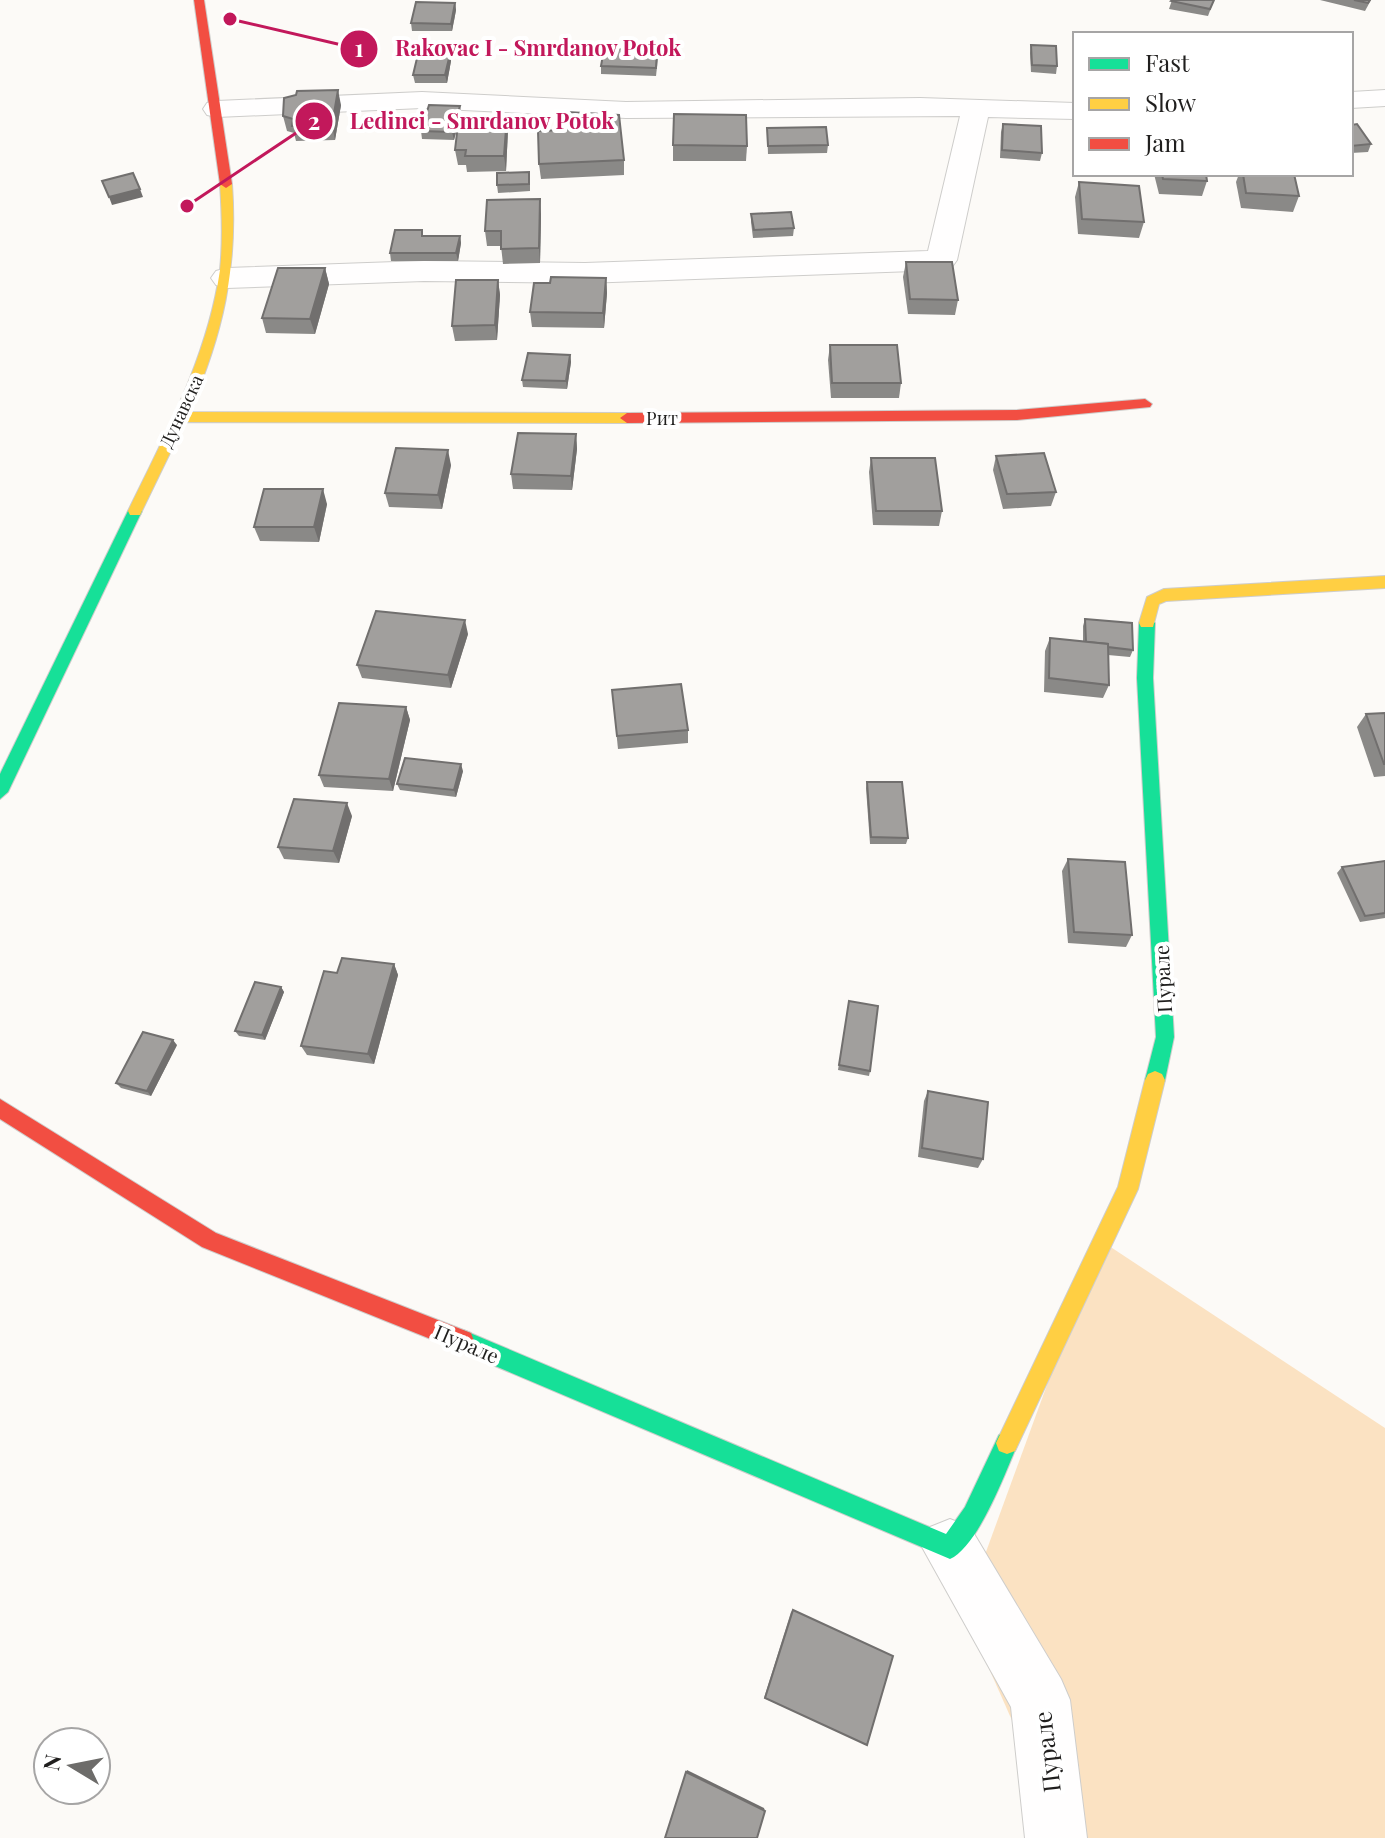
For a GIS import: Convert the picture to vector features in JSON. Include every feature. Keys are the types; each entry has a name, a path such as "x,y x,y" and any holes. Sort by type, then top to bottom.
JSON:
{"street":[{"name":"Дунавска","path":"0,792 180,417 206,356 227,278 231,222 199,0"},
{"path":"1353,100 1385,98"},
{"path":"217,109 313,102 422,100 626,110 976,108 1073,111"},
{"path":"227,278 424,271 585,273 941,260 976,108"},
{"name":"Рит","path":"180,417 987,415 1145,404"},
{"name":"Пурале","path":"950,1547 973,1515 1128,1189 1165,1037 1145,678 1148,608 1152,601 1164,595 1385,582"},
{"name":"Пурале","path":"0,1108 209,1240 444,1333 950,1547 1040,1700 1056,1838"}],"shaded area":[{"path":"1100,1240 1385,1428 1385,1838 1064,1838 964,1612"}],"building":[{"path":"1172,0 1214,0 1210,9"},
{"path":"416,2 455,3 451,24 411,23"},
{"path":"1031,45 1056,46 1057,66 1032,65"},
{"path":"604,49 657,50 656,68 601,66"},
{"path":"418,54 450,54 445,75 413,75"},
{"path":"338,90 332,125 292,126 293,119 283,116 284,98 296,95 297,91"},
{"path":"429,105 460,106 452,132 421,131"},
{"path":"567,112 619,115 624,160 539,164 538,131 568,130"},
{"path":"674,114 746,115 747,146 673,145"},
{"path":"507,115 504,156 465,156 466,150 455,150 459,116"},
{"path":"1003,124 1041,126 1042,153 1002,150"},
{"path":"1357,124 1371,144 1353,146 1353,125"},
{"path":"826,127 828,145 768,146 767,128"},
{"path":"529,172 529,184 497,185 497,173"},
{"path":"133,173 140,189 109,197 102,181"},
{"path":"1162,176 1206,176 1207,181 1163,179"},
{"path":"1243,176 1294,176 1299,196 1246,193"},
{"path":"1079,182 1139,186 1144,222 1082,219"},
{"path":"540,199 539,248 501,249 501,231 485,231 487,200"},
{"path":"791,212 794,228 754,230 751,214"},
{"path":"395,230 422,230 422,236 460,236 456,253 390,253"},
{"path":"906,262 952,262 958,300 910,299"},
{"path":"278,268 325,268 310,319 262,318"},
{"path":"551,277 606,278 603,313 530,312 534,283 550,283"},
{"path":"456,280 498,280 495,325 452,326"},
{"path":"830,345 897,345 901,383 832,383"},
{"path":"528,353 570,355 566,381 522,380"},
{"path":"518,433 576,434 571,476 511,474"},
{"path":"396,448 448,450 438,495 385,493"},
{"path":"1044,453 1056,492 1007,494 996,456"},
{"path":"871,458 935,458 942,511 876,511"},
{"path":"264,489 323,489 314,527 254,527"},
{"path":"376,611 465,620 448,675 357,665"},
{"path":"1085,619 1132,623 1133,650 1086,642"},
{"path":"1050,638 1108,644 1109,685 1049,678"},
{"path":"681,684 688,730 617,736 612,690"},
{"path":"339,703 406,707 389,779 319,775"},
{"path":"1385,713 1385,764 1384,764 1366,714"},
{"path":"405,758 461,764 454,790 397,784"},
{"path":"867,782 902,782 908,838 871,837"},
{"path":"294,799 347,803 333,851 278,847"},
{"path":"1068,859 1125,862 1132,935 1074,932"},
{"path":"1385,861 1385,913 1365,916 1342,867"},
{"path":"342,958 394,964 368,1054 301,1046 324,971 337,973"},
{"path":"255,982 281,987 262,1035 235,1031"},
{"path":"849,1001 878,1006 870,1071 839,1065"},
{"path":"143,1032 173,1040 147,1091 116,1083"},
{"path":"928,1091 988,1102 983,1159 922,1148"},
{"path":"793,1610 893,1656 867,1745 765,1698"},
{"path":"686,1772 765,1811 757,1838 665,1838"}],"traffic: fast":[{"path":"0,792 135,511"},
{"path":"1147,623 1145,678 1165,1037 1155,1080"},
{"path":"463,1341 950,1547 973,1515 1007,1443"}],"traffic: slow":[{"path":"135,511 190,393 218,312 226,271 229,228 226,184"},
{"path":"180,417 627,418"},
{"path":"1147,623 1152,601 1164,595 1385,582"},
{"path":"1007,1443 1128,1189 1155,1080"}],"traffic: jam":[{"path":"199,0 226,184"},
{"path":"627,418 1017,415 1145,404"},
{"path":"0,1108 209,1240 463,1341"}],"place":[{"name":"Rakovac I - Smrdanov Potok","path":"230,19"},
{"name":"Ledinci - Smrdanov Potok","path":"187,206"}]}
